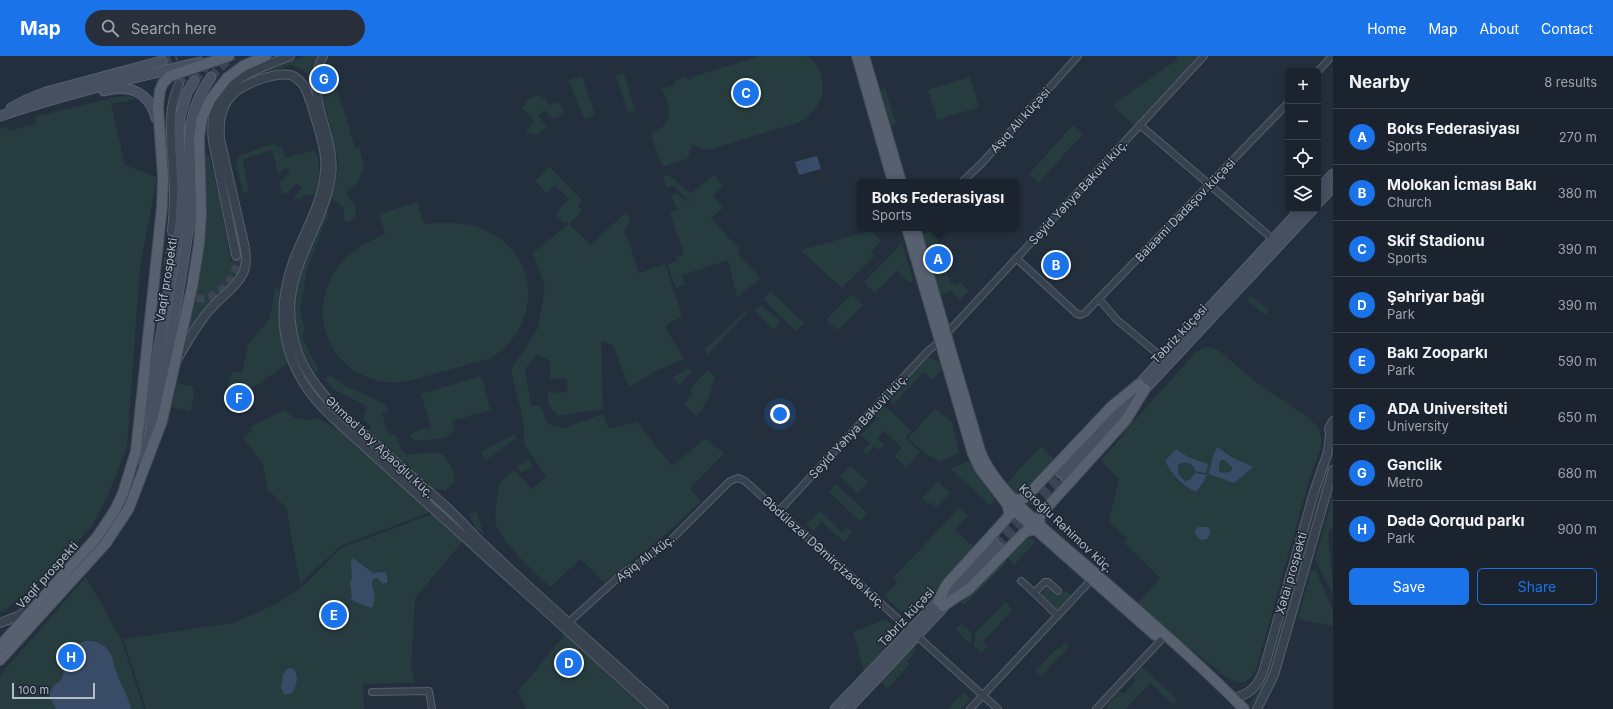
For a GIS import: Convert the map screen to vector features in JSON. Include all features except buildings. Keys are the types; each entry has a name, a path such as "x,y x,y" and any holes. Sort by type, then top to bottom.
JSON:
{"main road":[{"path":"0,116 35,104 82,91 223,56"},
{"name":"Vaqif prospekti","path":"136,451 162,208 163,177 159,129 159,98 163,83 167,78 177,73 229,56"},
{"name":"Vaqif prospekti","path":"0,660 106,543 125,515 162,421 177,361 199,244 200,129 208,104 220,86 243,66 266,56"},
{"path":"857,56 892,179"},
{"path":"864,56 900,179"},
{"path":"0,116 26,100 46,92 162,61"},
{"name":"Vaqif prospekti","path":"136,489 157,405 189,224 191,193 189,145 190,120 200,93 211,77"},
{"name":"Vaqif prospekti","path":"0,646 104,528 123,493 136,451 157,360 180,223 182,186 179,134 180,117 187,93 194,81"},
{"path":"0,116 28,112 109,90 120,89 140,93 148,99 153,107 159,129"},
{"path":"1321,187 1333,174"},
{"path":"1321,200 1333,187"},
{"name":"Təbriz küçəsi","path":"1062,476 1142,386 1276,242 1298,212"},
{"name":"Təbriz küçəsi","path":"1142,386 1163,358 1276,242 1309,212"},
{"name":"Koroğlu Rəhimov küç.","path":"908,231 946,334"},
{"name":"Koroğlu Rəhimov küç.","path":"916,231 983,458 1010,502 1092,580 1161,640 1222,696 1234,709"},
{"path":"940,604 947,584 1009,516 1010,502 1026,497 1111,407 1142,386"},
{"path":"940,604 969,589 1025,532 1037,527 1040,514 1126,420 1142,386"},
{"name":"Koroğlu Rəhimov küç.","path":"1037,527 1132,606 1244,709"},
{"name":"Təbriz küçəsi","path":"848,709 914,632 996,545"},
{"name":"Təbriz küçəsi","path":"835,709 914,632"}],"street":[{"path":"236,254 213,141 213,116 222,97 236,81 256,69 290,56"},
{"name":"Əhməd bəy Ağaoğlu küç.","path":"323,56 318,68 316,90 331,147 332,170 326,200 296,276 290,312 294,339 307,371 317,386 338,411 450,511 484,545 664,709"},
{"name":"Aşıq Alı küçəsi","path":"965,179 982,163 1078,56"},
{"name":"Seyid Yəhya Bakuvi küç.","path":"778,512 927,352 946,334 1204,56"},
{"path":"1321,68 1332,56"},
{"name":"Əhməd bəy Ağaoğlu küç.","path":"177,361 197,325 242,276 245,267 245,248 220,139 220,118 226,105 237,91 249,84 278,75 290,75 300,80 304,87 315,117 325,158 326,170 320,199 293,262 286,290 283,312 286,341 298,375 321,407 654,709"},
{"name":"Vaqif prospekti","path":"172,231 174,192 170,121 174,94 179,84"},
{"name":"Balaəmi Dadaşov küçəsi","path":"1016,258 1077,314 1081,315 1085,313 1210,185 1286,104"},
{"path":"1140,125 1276,242"},
{"path":"1099,299 1117,320 1163,358"},
{"path":"298,375 307,371"},
{"name":"Xətai prospekti","path":"1233,698 1249,692 1256,686 1262,672 1314,492 1328,452 1331,436 1330,426 1333,421"},
{"name":"Xətai prospekti","path":"1257,709 1274,675 1333,470"},
{"name":"Əbdüləzəl DƏmirçizadə küç.","path":"738,478 745,481 998,709"},
{"name":"Aşıq Alı küç.","path":"569,622 617,578 648,558 671,540 730,481 738,478"},
{"path":"444,518 450,511"},
{"path":"970,709 1092,580"},
{"path":"1021,581 1058,616"},
{"path":"1034,592 1045,582 1048,582 1058,591"},
{"path":"0,623 18,616 40,602"},
{"path":"1096,709 1161,640"},
{"path":"372,692 428,691 432,709"}],"green space":[{"path":"306,56 317,56 309,77 303,70 291,65 244,80 257,73"},
{"path":"760,56 806,56 814,62 820,72 823,90 820,102 812,113 800,122 708,150 693,145 687,159 662,167 651,134 663,126 669,115 668,102 661,89 673,86 676,80 686,77 688,81 692,77"},
{"path":"1176,56 1199,56 1134,126 1113,106 1178,59"},
{"path":"624,73 635,111 628,113 616,76"},
{"path":"582,76 595,115 584,119 568,80"},
{"path":"970,77 979,107 937,120 928,90"},
{"path":"336,85 355,148 359,147 364,166 357,184 346,192 356,208 355,217 347,223 343,219 344,208 330,197 337,177 339,163 322,93 328,88"},
{"path":"885,88 896,124 888,127 878,91"},
{"path":"540,95 542,99 546,98 549,105 559,102 564,113 554,119 544,110 538,117 547,126 536,135 525,131 535,122 522,108 528,99"},
{"path":"129,96 137,99 111,104 125,165 157,177 140,267 127,447 109,493 92,526 61,560 5,611 0,612 0,129 8,127 9,131 36,124 35,117 115,97"},
{"path":"1073,125 1083,134 1039,182 1029,174"},
{"path":"272,144 282,148 285,158 315,150 319,172 314,195 305,195 300,199 293,199 302,188 296,183 287,193 282,193 279,182 290,174 286,168 278,173 272,150 245,159 243,163 249,191 243,193 236,166 239,156"},
{"path":"205,155 209,155 220,202 231,262 243,261 237,277 198,316 187,332 203,251 206,217"},
{"path":"550,167 582,200 578,205 582,211 569,224 591,245 626,212 630,221 624,233 629,242 639,273 665,264 682,316 665,326 684,359 656,371 629,387 613,345 601,341 603,409 558,416 548,404 548,393 568,392 566,378 550,379 550,361 537,354 525,369 531,406 541,406 548,424 564,428 603,414 609,429 637,422 672,466 705,439 724,453 690,489 701,501 671,530 604,583 581,559 550,587 519,557 504,539 496,524 496,503 500,482 514,470 532,489 546,477 524,444 524,423 511,370 538,328 545,287 533,253 568,224 567,221 564,223 555,214 569,199 555,185 546,193 535,181"},
{"path":"668,175 691,193 714,175 723,186 713,195 723,208 711,218 740,249 738,255 761,278 737,297 728,260 682,275 685,284 676,288 667,264 677,261 676,257 684,254 670,213 678,209 671,197 675,193 689,202 690,201 673,186 666,188 664,177"},
{"path":"417,202 424,224 448,223 471,225 487,231 505,243 518,258 526,275 528,294 526,313 518,330 506,346 489,359 412,380 386,382 366,377 350,367 337,354 328,339 324,322 324,304 328,285 343,261 359,248 385,234 379,214"},
{"path":"324,210 329,213 307,269 300,310 305,332 302,333 305,344 319,370 315,373 302,348 297,330 295,313 299,278"},
{"path":"871,231 881,241 871,251 875,256 842,288 800,250"},
{"path":"935,231 950,282 957,285 960,282 969,291 960,300 951,291 940,295 922,234"},
{"path":"902,243 913,280 910,283 897,270 875,293 864,282"},
{"path":"275,288 282,290 279,323 288,363 255,386 224,400 232,371 242,373 248,345 270,318"},
{"path":"771,291 804,323 796,331 763,299"},
{"path":"851,294 863,305 838,330 826,320"},
{"path":"1250,295 1269,310 1266,315 1246,300"},
{"path":"761,305 781,321 774,330 755,311"},
{"path":"744,312 747,313 707,355 704,349"},
{"path":"1211,347 1218,350 1257,383 1310,419 1317,426 1321,436 1321,448 1310,477 1256,670 1248,680 1243,682 1230,680 1224,676 1137,604 1160,578 1124,543 1127,538 1109,521 1119,479 1101,460 1195,353 1203,348"},
{"path":"928,357 939,361 942,369 933,380 923,372 893,405 889,399"},
{"path":"688,368 692,371 680,385 672,378"},
{"path":"707,370 715,376 709,398 697,416 684,404 693,393 690,390"},
{"path":"330,375 346,386 383,403 389,411 382,413 389,436 395,434 403,451 407,455 436,453 443,455 455,476 453,484 445,490 434,489 411,474 368,433 371,426 363,420 367,406 336,391 325,380"},
{"path":"481,376 491,410 452,421 455,429 445,438 413,441 410,434 431,427 421,394"},
{"path":"177,383 194,387 193,401 190,411 172,407"},
{"path":"883,404 911,431 905,438 920,452 906,468 895,456 902,448 884,431 877,438 884,445 879,450 874,446 867,454 863,450 870,443 861,435 877,418 874,413"},
{"path":"935,409 952,422 959,452 941,462 926,454 908,438"},
{"path":"285,410 295,418 305,420 317,418 344,433 431,512 340,546 300,584 286,507 268,490 263,465 243,437 252,431 250,427"},
{"path":"514,434 517,438 486,460 481,452"},
{"path":"1041,446 1056,461 1022,496 1017,494 1007,483"},
{"path":"529,459 533,466 521,473 517,467"},
{"path":"969,461 995,501 990,505 951,469"},
{"path":"1328,464 1331,465 1303,557 1301,556 1322,480"},
{"path":"850,466 868,482 858,493 840,477"},
{"path":"938,481 950,493 936,507 931,502 928,504 922,498"},
{"path":"836,484 867,513 860,521 829,492"},
{"path":"1333,495 1333,528 1330,529 1328,533 1333,587 1332,593 1315,559"},
{"path":"959,508 968,516 955,530 976,549 909,619 884,596 897,583 893,578"},
{"path":"820,511 842,532 847,527 853,532 844,542 822,522 813,531 806,525"},
{"path":"477,512 484,535 476,529 469,514"},
{"path":"432,514 463,541 415,598 411,667 415,683 363,684 364,709 146,709 123,639 233,623 272,606 301,588 341,548"},
{"path":"1030,538 1036,542 1014,565 1007,556 1025,539"},
{"path":"1300,558 1302,560 1287,615 1284,615"},
{"path":"1004,559 1007,562 964,605 961,603"},
{"path":"1311,571 1316,571 1333,611 1333,626 1298,618"},
{"path":"86,577 121,639 144,709 0,709 0,675"},
{"path":"1047,587 1058,597 1065,590 1071,596 1057,610 1041,594"},
{"path":"1006,602 1012,610 983,642 988,647 981,653 974,646 975,633"},
{"path":"1284,617 1286,618 1268,676 1250,707 1248,706 1255,696 1265,674"},
{"path":"886,619 900,632 864,671 853,632"},
{"path":"962,624 972,633 970,644 955,629"},
{"path":"565,634 645,709 526,709 518,692"},
{"path":"1065,643 1069,647 1041,676 1035,671 1057,648 1059,649"},
{"path":"913,646 917,650 907,661 910,664 887,689 881,682"},
{"path":"1142,667 1177,699 1173,704 1150,683 1125,709 1107,709 1105,707 1120,691 1124,694 1136,681 1133,677"},
{"path":"964,692 970,699 961,709 948,709"}],"water":[{"path":"817,156 821,169 799,175 795,162"},
{"path":"1217,447 1233,458 1253,467 1234,483 1209,474 1213,456","holes":["1221,460 1224,460 1232,467 1230,472 1223,473 1219,471 1219,463"]},
{"path":"1176,449 1190,458 1208,464 1206,473 1195,471 1191,464 1188,463 1181,463 1178,465 1178,474 1185,481 1190,480 1195,473 1206,475 1204,481 1196,492 1178,479 1165,461"},
{"path":"1198,527 1206,527 1210,529 1210,534 1207,539 1202,540 1198,538 1194,531"},
{"path":"353,558 373,573 385,572 387,576 387,583 382,583 377,578 373,579 372,584 375,597 372,608 350,599 352,597 350,582 352,579 351,560"},
{"path":"86,641 100,643 110,653 116,672 129,700 131,709 56,709 49,696 54,686 62,678 67,654 76,645"},
{"path":"288,668 294,669 297,681 292,693 285,695 281,688 283,675"}],"tunnel":[{"path":"162,61 177,56"},
{"path":"179,84 202,56"},
{"path":"211,77 232,56"},
{"path":"194,81 209,63"},
{"path":"169,278 168,264 172,231"},
{"path":"175,290 183,296 192,299 201,299 220,291 233,276 237,264 236,255"},
{"path":"994,543 1060,473"},
{"path":"999,548 1065,478"}],"place":[{"name":"Gənclik","path":"324,79"},
{"name":"Skif Stadionu","path":"746,93"},
{"name":"Boks Federasiyası","path":"938,259"},
{"name":"Molokan İcması Bakı","path":"1056,265"},
{"name":"ADA Universiteti","path":"239,398"},
{"name":"Bakı Zooparkı","path":"334,615"},
{"name":"Dədə Qorqud parkı","path":"71,657"},
{"name":"Şəhriyar bağı","path":"569,663"}]}
